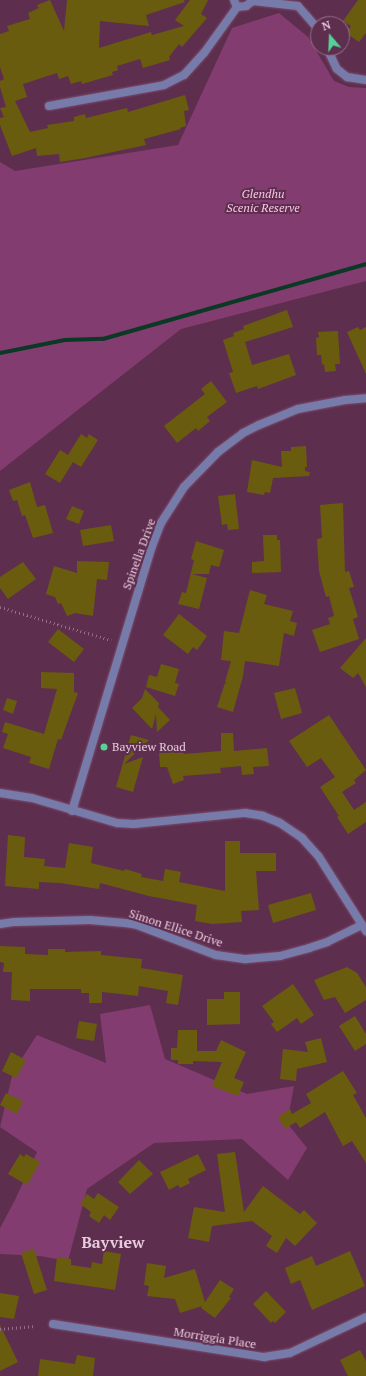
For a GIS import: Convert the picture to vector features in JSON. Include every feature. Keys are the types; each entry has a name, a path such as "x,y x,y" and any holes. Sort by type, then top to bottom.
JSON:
{"street":[{"path":"49,106 164,85 184,75 204,53 235,3 246,6 254,1 298,6 310,20"},
{"path":"331,56 337,69 347,77 366,80"},
{"name":"Spinella Drive","path":"72,811 151,549 161,523 184,487 218,452 243,433 259,425 298,409 345,400 366,398"},
{"path":"0,793 32,798 117,823 134,824 245,813 264,816 280,823 302,838 319,857 364,928"},
{"name":"Simon Ellice Drive","path":"0,924 15,922 90,920 125,923 142,927 216,955 246,959 280,956 327,942 364,928"},
{"name":"Morriggia Place","path":"53,1324 264,1357 290,1353 366,1317"}],"path":[{"path":"0,607 111,640"},
{"path":"0,1329 35,1326"}],"green space":[{"name":"Glendhu Scenic Reserve","path":"279,13 308,37 310,40 310,56 319,56 334,81 349,87 366,88 366,281 181,329 0,471 0,162 15,171 178,145 232,28"},
{"path":"150,1005 165,1059 247,1094 294,1086 287,1123 307,1148 288,1180 242,1139 154,1143 87,1189 68,1261 40,1256 0,1254 0,1228 15,1200 37,1152 0,1127 13,1072 37,1035 106,1063 100,1014"}],"building":[{"path":"50,0 64,31 67,0 184,0 185,2 146,15 149,26 100,21 99,48 151,32 152,35 184,26 175,20 190,0 208,0 201,14 207,18 182,47 179,44 169,57 170,60 143,68 140,59 117,66 118,70 112,72 113,75 82,84 81,81 71,84 68,76 59,79 57,73 23,84 27,97 15,101 30,132 48,128 47,125 74,121 74,117 85,114 86,118 127,108 128,112 185,95 189,110 184,111 186,126 180,128 181,129 144,139 146,145 85,158 60,162 59,154 37,156 36,148 12,156 0,125 0,118 4,117 0,108 6,107 0,87 0,81 4,79 0,67 0,34 9,31 7,26 30,19 28,13 39,8 37,5"},
{"path":"358,0 366,0 366,33 359,42 350,36 350,16 347,16"},
{"path":"287,310 293,327 245,342 252,365 289,354 296,375 258,389 257,386 236,393 229,373 233,372 223,340 234,336 233,333 244,329 243,326"},
{"path":"358,327 360,330 366,327 366,374 347,332"},
{"path":"338,331 340,364 335,364 336,371 325,372 324,364 322,365 321,355 317,355 316,338 319,337 318,332"},
{"path":"211,381 227,402 207,417 210,421 198,431 196,428 177,443 164,426 205,394 201,389"},
{"path":"81,434 87,438 89,434 98,440 81,467 73,462 60,483 45,474 60,450 68,455"},
{"path":"306,446 307,467 305,467 305,471 310,472 309,476 273,478 270,493 265,492 264,495 247,492 252,460 282,467 281,451 291,451 291,447"},
{"path":"30,482 37,507 45,505 53,533 33,538 25,515 22,516 17,500 13,501 9,490"},
{"path":"235,494 239,529 228,530 227,524 222,525 218,496"},
{"path":"343,503 345,572 349,571 354,587 349,588 358,617 353,619 359,639 320,652 312,630 330,624 328,618 334,616 329,596 326,597 319,571 317,539 322,538 320,505"},
{"path":"72,506 84,511 79,524 66,519"},
{"path":"111,525 114,541 83,546 80,530"},
{"path":"263,535 277,535 277,540 280,540 281,572 252,573 252,562 264,561"},
{"path":"196,541 224,550 219,567 211,565 209,574 192,574 207,578 199,609 178,604 182,592 186,593 194,560 191,559"},
{"path":"77,561 109,562 107,580 97,579 93,616 75,613 67,616 61,603 58,604 55,597 46,594 54,566 77,573"},
{"path":"23,562 36,579 8,599 0,588 0,577"},
{"path":"250,590 267,595 264,604 293,611 290,621 297,623 294,636 284,633 279,666 245,661 243,676 233,712 217,707 225,683 227,684 225,682 231,661 221,660 224,631 239,633"},
{"path":"179,614 207,636 197,650 193,647 188,654 163,635"},
{"path":"58,629 84,649 74,662 48,642"},
{"path":"366,638 366,687 358,673 353,678 340,668"},
{"path":"161,664 179,669 175,683 179,684 175,696 146,687 149,675 157,677"},
{"path":"41,672 74,673 74,692 78,693 61,740 58,739 49,769 29,763 31,757 3,748 8,734 2,732 5,722 44,734 57,689 41,688"},
{"path":"295,688 302,713 281,719 274,693"},
{"path":"145,689 159,703 158,707 170,720 157,732 156,714 152,729 132,708 142,698"},
{"path":"7,698 17,701 13,714 3,710"},
{"path":"329,715 366,770 354,780 356,783 342,792 354,810 366,802 366,822 348,834 337,817 339,816 320,787 335,777 321,758 307,767 289,741"},
{"path":"221,733 233,733 234,751 267,748 269,766 253,767 254,774 242,775 241,766 220,768 221,773 183,776 184,780 173,784 167,767 160,767 159,752 172,747 183,750 184,754 221,751"},
{"path":"131,735 149,740 124,764 143,757 133,792 116,787"},
{"path":"8,835 25,837 24,857 45,859 44,866 65,868 69,843 93,847 91,863 124,871 125,869 142,874 141,877 163,881 165,869 181,872 179,882 225,891 225,841 240,841 240,853 276,853 276,871 256,871 259,910 241,911 242,922 212,924 195,921 197,905 149,896 100,883 99,889 60,883 39,882 39,889 5,886"},
{"path":"311,893 316,910 273,923 268,905"},
{"path":"0,946 25,947 25,954 48,955 48,949 65,949 65,952 101,951 101,955 142,959 141,968 183,975 178,1005 166,1003 168,991 139,986 138,996 102,992 102,1003 89,1003 89,993 81,993 81,989 30,989 30,1001 11,1000 12,972 3,972 4,963 0,962"},
{"path":"347,967 357,973 366,987 366,1000 345,1013 335,997 324,1000 314,980"},
{"path":"293,984 314,1015 301,1024 297,1018 277,1032 271,1024 274,1022 262,1006"},
{"path":"224,992 240,992 240,1024 207,1025 207,999 224,999"},
{"path":"355,1016 366,1034 366,1044 355,1051 339,1026"},
{"path":"79,1021 97,1024 94,1041 76,1038"},
{"path":"178,1030 197,1030 197,1051 216,1051 221,1040 246,1052 234,1078 244,1082 238,1096 212,1086 222,1062 193,1061 193,1064 178,1064 178,1060 171,1060 171,1048 177,1048"},
{"path":"321,1038 327,1062 297,1069 296,1081 280,1079 283,1049 308,1052 305,1042"},
{"path":"11,1052 26,1060 16,1078 2,1071"},
{"path":"343,1071 357,1093 353,1095 366,1118 366,1163 352,1141 343,1146 325,1112 300,1128 296,1122 285,1129 278,1117 290,1109 292,1114 311,1103 306,1094"},
{"path":"6,1093 23,1101 17,1114 0,1105"},
{"path":"235,1152 244,1212 263,1186 300,1214 304,1210 317,1223 295,1246 286,1238 277,1253 266,1246 272,1236 252,1221 212,1226 209,1242 188,1238 194,1207 225,1212 217,1154"},
{"path":"20,1154 24,1157 26,1154 40,1162 27,1185 8,1174"},
{"path":"198,1154 206,1170 188,1179 190,1183 180,1188 178,1185 169,1190 160,1172"},
{"path":"139,1160 153,1174 130,1194 118,1182"},
{"path":"98,1193 119,1207 110,1220 104,1215 99,1223 89,1216 91,1212 80,1204 87,1194 94,1199"},
{"path":"34,1249 47,1290 34,1294 21,1253"},
{"path":"104,1251 121,1254 115,1290 54,1281 57,1257 71,1259 71,1265 91,1268 92,1262 102,1264"},
{"path":"350,1251 365,1286 312,1310 300,1280 291,1284 285,1268 312,1256 316,1266"},
{"path":"147,1263 166,1266 164,1278 195,1269 205,1302 220,1280 234,1289 229,1297 231,1298 215,1318 201,1308 202,1306 180,1313 175,1299 147,1296 149,1286 144,1285"},
{"path":"266,1291 286,1312 275,1323 273,1321 271,1323 253,1304"},
{"path":"0,1293 19,1296 14,1319 0,1317"},
{"path":"0,1325 18,1362 0,1371"},
{"path":"360,1350 366,1361 366,1376 348,1376 340,1360"},
{"path":"77,1355 95,1358 93,1376 38,1376 40,1359 75,1364"}],"waterway":[{"path":"0,353 65,340 103,339 366,264"}],"place":[{"name":"Bayview Road","path":"104,747"}],"district":[{"name":"Bayview","path":"113,1242"}]}
